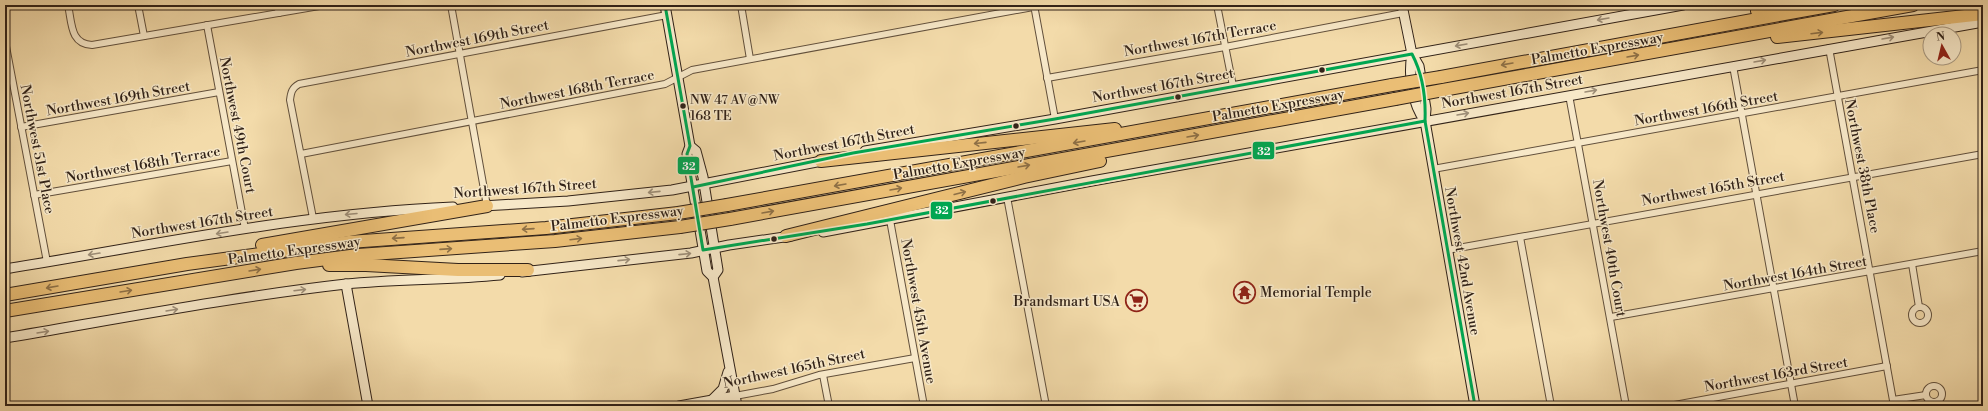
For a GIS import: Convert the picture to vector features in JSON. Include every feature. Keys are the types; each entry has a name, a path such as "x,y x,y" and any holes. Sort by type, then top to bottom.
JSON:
{"highway":[{"path":"1690,31 1746,14 1785,5"},
{"name":"Palmetto Expressway","path":"5,295 187,264 349,242 546,228 678,213 1158,128 1834,5"},
{"name":"Palmetto Expressway","path":"5,311 296,263 358,255 555,241 680,227 730,219 1913,5"},
{"path":"1736,38 1787,37 1983,14"},
{"path":"821,161 1110,129 1158,128"},
{"path":"786,236 1024,177 1133,154 1173,139"},
{"path":"187,264 228,251 487,206"},
{"path":"296,263 458,270 528,270"}],"street":[{"path":"68,5 74,35 78,42 92,46 326,5"},
{"path":"138,5 144,36"},
{"path":"277,5 279,13"},
{"path":"451,5 487,206"},
{"path":"665,5 690,146 688,154 703,250 707,271 713,277 737,406"},
{"path":"742,5 750,59"},
{"name":"Northwest 168th Terrace","path":"301,154 665,84 692,70 1044,5"},
{"path":"1217,5 1233,86"},
{"name":"Northwest 167th Street","path":"5,268 312,218 412,209 568,201 693,187 853,153 1055,119 1412,54 1656,7 1683,5"},
{"path":"1034,6 1055,119"},
{"name":"Northwest 167th Terrace","path":"1047,78 1225,47 1403,9"},
{"name":"Northwest 42nd Avenue","path":"1403,9 1412,54 1409,67 1417,111 1425,121 1475,406"},
{"name":"Northwest 169th Street","path":"301,154 290,100 293,88 299,84 666,15"},
{"name":"Northwest 167th Street","path":"703,250 786,236 820,233 1007,197 1425,121 1829,48 1983,22"},
{"name":"Northwest 49th Court","path":"207,25 245,229"},
{"name":"Northwest 51st Place","path":"5,41 47,262"},
{"name":"Northwest 38th Place","path":"1829,48 1871,271 1893,403"},
{"path":"1733,66 1795,406"},
{"name":"Northwest 166th Street","path":"1433,169 1983,70"},
{"name":"Northwest 169th Street","path":"21,127 219,92"},
{"name":"Northwest 40th Court","path":"1569,95 1594,223 1626,406"},
{"path":"690,146 696,151 704,184 718,270 713,277"},
{"path":"301,154 312,218"},
{"name":"Northwest 165th Street","path":"1447,250 1983,154"},
{"name":"Northwest 168th Terrace","path":"34,195 232,161"},
{"path":"1007,197 1046,406"},
{"name":"Northwest 45th Avenue","path":"890,220 924,406"},
{"path":"1520,237 1551,406"},
{"path":"5,338 270,294 346,284 390,280 485,276 703,250"},
{"name":"Northwest 164th Street","path":"1611,317 1983,251"},
{"path":"1912,264 1918,306"},
{"path":"346,284 368,406"},
{"name":"Northwest 165th Street","path":"679,406 773,389 823,375 915,358"},
{"path":"712,400 723,389 729,364"},
{"name":"Northwest 163rd Street","path":"1669,406 1887,366"},
{"path":"823,375 829,406"},
{"path":"1893,403 1926,395"},
{"path":"1709,399 1710,406"}],"transit line":[{"name":"32","path":"665,5 690,146 687,154 703,250 867,224 1425,121"},
{"name":"32","path":"693,187 853,153 1055,119 1412,54 1419,70 1423,86 1425,121 1475,406"}],"place":[{"name":"NW 47 AV@NW 168 TE","path":"683,106"},
{"name":"Memorial Temple","path":"1245,292"},
{"name":"Brandsmart USA","path":"1136,301"}]}
